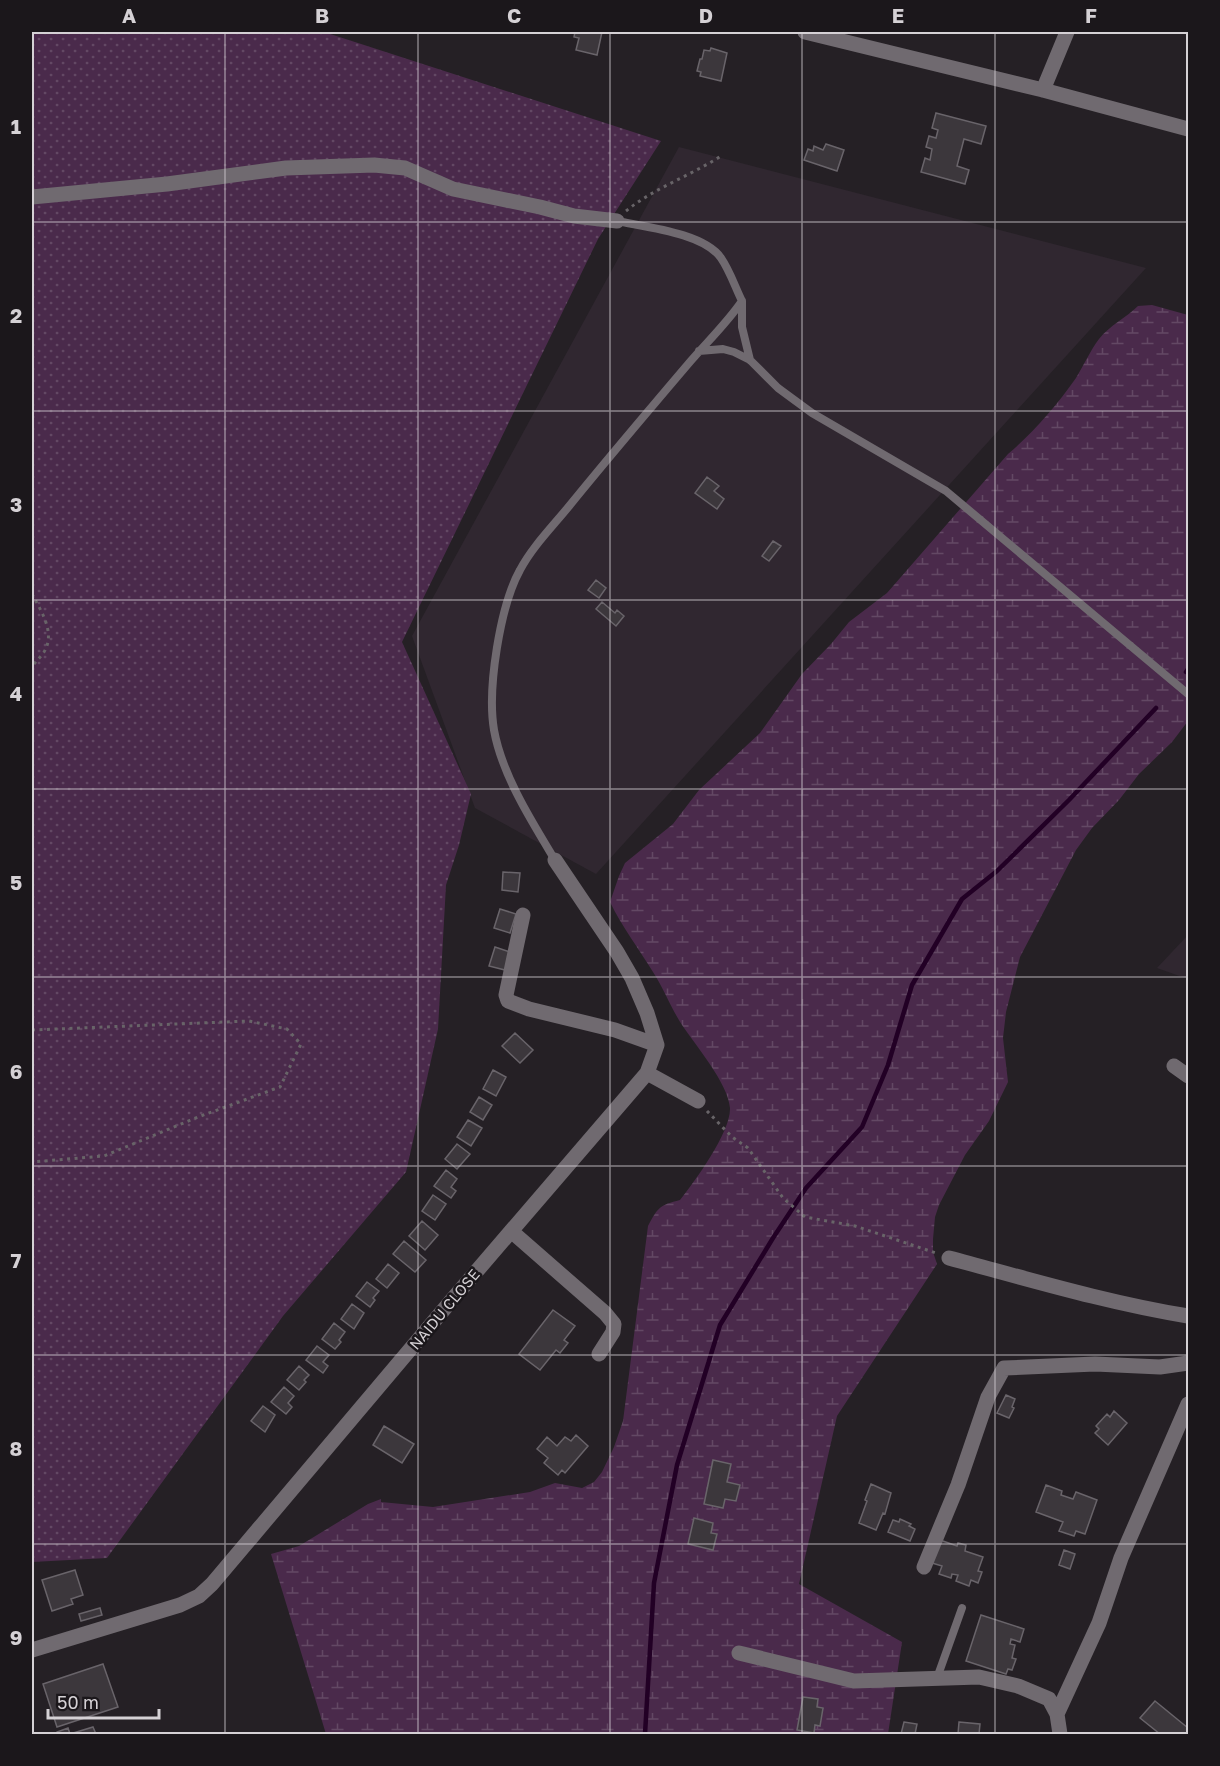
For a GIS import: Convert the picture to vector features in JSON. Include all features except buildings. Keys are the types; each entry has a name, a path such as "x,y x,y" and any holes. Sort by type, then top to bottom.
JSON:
{"street":[{"path":"805,32 822,34 1188,129"},
{"path":"1042,90 1067,32"},
{"path":"32,197 167,184 286,168 374,165 405,168 453,189 574,216 616,221"},
{"path":"555,861 632,978 647,1013 657,1045"},
{"path":"523,915 506,994 508,1001 529,1009 615,1030 657,1045"},
{"name":"NAIDU CLOSE","path":"32,1650 180,1605 198,1596 212,1584 647,1073 657,1045"},
{"path":"1174,1066 1188,1076"},
{"path":"647,1073 698,1101"},
{"path":"511,1231 605,1313 614,1324 613,1332 599,1354"},
{"path":"949,1258 1161,1312 1188,1316"},
{"path":"924,1567 958,1485 987,1397 1004,1368 1095,1364 1160,1367 1188,1363"},
{"path":"1057,1714 1099,1623 1121,1558 1188,1404"},
{"path":"739,1653 854,1681 979,1677 1018,1686 1049,1699 1057,1714 1060,1734"}],"lane":[{"path":"616,221 684,235 712,249 720,257 742,301 742,327 750,360"},
{"path":"555,861 516,792 494,730 492,712 494,672 499,635 507,602 519,571 531,553 742,301"},
{"path":"699,351 723,349 750,360 778,388 812,413 946,491 1188,694"},
{"path":"937,1678 962,1608"}],"path":[{"path":"616,221 638,202 721,156"},
{"path":"32,594 44,615 49,634 45,650 32,667"},
{"path":"32,1030 249,1021 287,1029 301,1044 279,1087 198,1117 104,1156 32,1162"},
{"path":"698,1101 732,1137 748,1148 783,1198 805,1217 855,1226 949,1258"}],"shaded area":[{"path":"679,147 1146,268 596,874 475,808 412,636"},
{"path":"1188,935 1188,979 1157,968"}],"green space":[{"path":"32,32 324,32 661,141 598,239 402,642 471,794 459,845 446,885 438,1029 406,1172 283,1316 107,1558 32,1562"},
{"path":"1152,305 1188,315 1188,721 1172,742 1139,774 1119,800 1092,828 1076,850 1020,957 1006,1012 1003,1038 1008,1082 989,1121 965,1155 939,1205 935,1217 933,1239 933,1252 937,1264 837,1416 799,1584 902,1642 888,1734 326,1734 271,1554 299,1546 368,1504 381,1499 381,1502 433,1507 530,1492 555,1483 582,1488 594,1482 602,1472 614,1447 623,1421 648,1226 660,1208 680,1200 711,1156 725,1130 730,1108 724,1087 682,1025 657,978 610,902 625,863 673,824 699,790 760,733 802,674 849,622 887,593 1008,454 1053,408 1076,378 1103,334 1138,306"}],"waterway":[{"path":"645,1734 654,1583 677,1465 720,1325 806,1188 862,1127 888,1065 912,985 962,899 997,871 1069,800 1156,708"}]}
